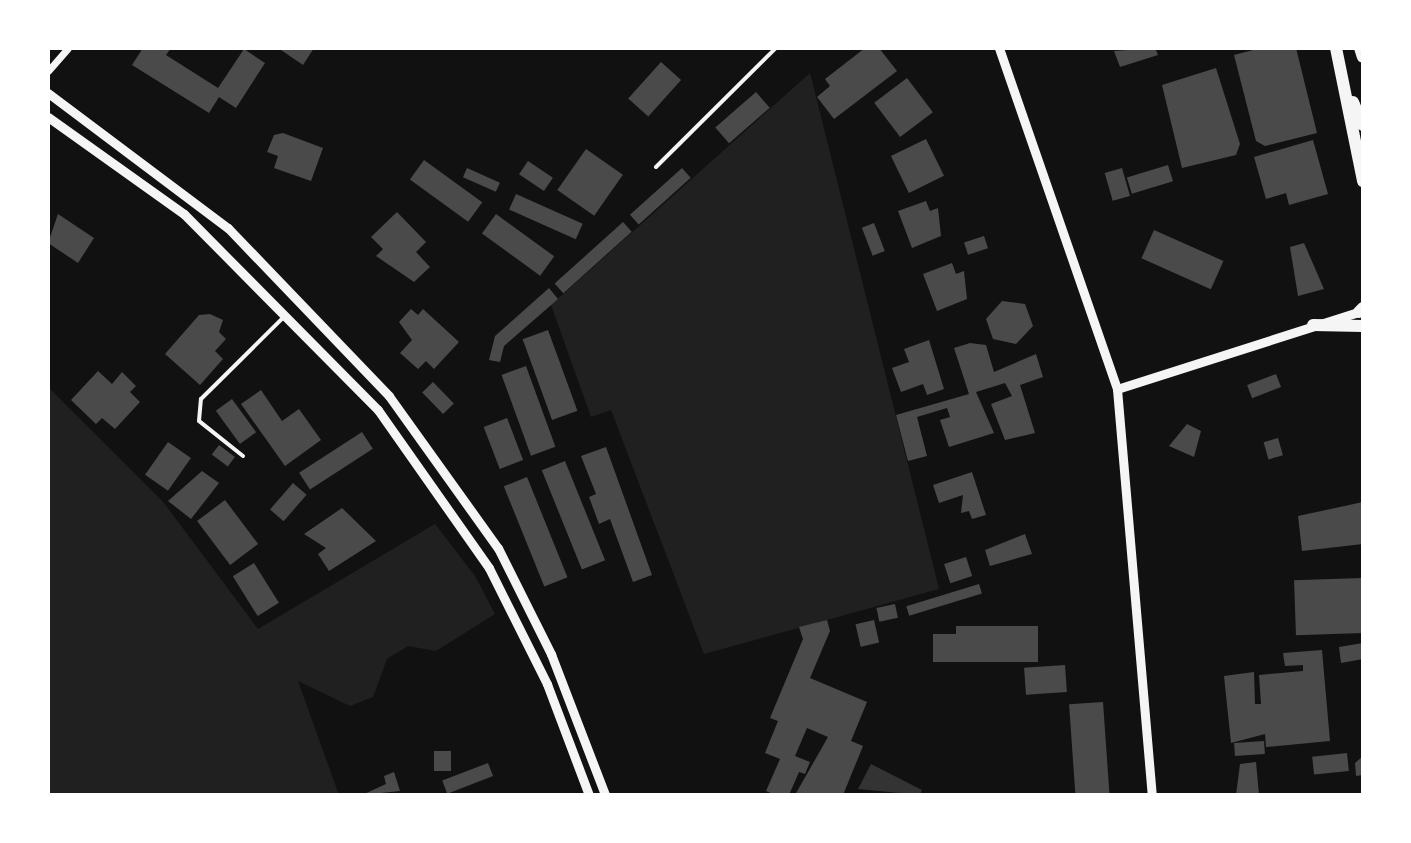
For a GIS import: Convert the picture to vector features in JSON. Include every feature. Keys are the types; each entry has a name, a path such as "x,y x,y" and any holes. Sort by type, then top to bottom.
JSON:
{"highway":[{"path":"1336,48 1347,87 1363,181"},
{"path":"1360,48 1363,57"},
{"path":"1347,87 1363,125"},
{"path":"1313,325 1363,326"}],"street":[{"path":"48,71 68,48"},
{"path":"999,48 1117,389 1152,795"},
{"path":"48,93 217,219 389,396 498,548 551,654 605,795"},
{"path":"48,117 184,214 288,313 397,434 489,568 547,684 589,795"},
{"path":"1117,389 1362,310"}],"lane":[{"path":"656,167 776,48"},
{"path":"243,456 199,421 201,399 288,313"}],"shaded area":[{"path":"810,73 939,589 704,654 611,410 591,417 551,305"},
{"path":"48,387 164,503 258,629 435,524 475,576 495,614 436,651 408,646 387,659 373,697 350,706 298,681 339,795 48,795"},
{"path":"871,764 922,790 920,795 858,789"}],"building":[{"path":"143,48 171,48 166,55 218,88 244,49 265,63 236,108 219,97 209,113 132,65"},
{"path":"278,48 314,48 303,65"},
{"path":"865,48 879,48 897,71 834,119 817,97 830,86 825,79"},
{"path":"1155,48 1158,55 1120,67 1114,51"},
{"path":"1261,48 1296,48 1317,133 1265,146 1256,141 1234,55"},
{"path":"661,62 681,80 648,116 628,98"},
{"path":"1216,68 1240,144 1236,155 1182,168 1162,85"},
{"path":"907,78 933,112 900,137 874,103"},
{"path":"756,92 770,108 729,143 715,127"},
{"path":"283,133 323,148 311,181 274,168 278,156 267,152 274,135"},
{"path":"926,139 944,176 909,193 891,156"},
{"path":"1313,140 1328,194 1289,205 1286,193 1266,199 1254,157"},
{"path":"586,149 623,175 594,216 557,190"},
{"path":"424,160 482,202 468,222 410,179"},
{"path":"528,161 553,178 544,191 519,174"},
{"path":"1168,165 1173,181 1132,194 1127,178"},
{"path":"467,168 500,183 496,192 463,177"},
{"path":"682,168 691,178 639,225 630,215"},
{"path":"1122,168 1130,196 1113,201 1105,173"},
{"path":"516,194 583,224 576,239 509,210"},
{"path":"926,201 930,211 938,208 941,236 912,248 898,211"},
{"path":"397,212 426,242 416,252 430,267 414,282 376,256 383,249 371,237"},
{"path":"58,214 94,238 78,263 48,243"},
{"path":"496,214 554,256 540,276 482,233"},
{"path":"623,222 632,232 563,293 555,284"},
{"path":"874,223 885,251 873,256 862,228"},
{"path":"1154,230 1223,261 1211,289 1141,258"},
{"path":"984,236 988,248 968,255 964,242"},
{"path":"1304,243 1324,289 1298,296 1290,247"},
{"path":"952,263 956,274 964,271 967,299 937,311 923,274"},
{"path":"549,288 558,299 504,346 500,362 489,360 495,336"},
{"path":"1002,301 1025,304 1033,326 1016,344 993,339 986,319"},
{"path":"411,309 418,315 423,309 459,342 434,369 426,361 418,369 400,353 412,340 399,322"},
{"path":"210,314 223,320 219,332 226,339 215,351 223,359 200,385 165,354 199,315"},
{"path":"548,330 577,411 552,420 523,339"},
{"path":"929,340 944,389 927,395 923,384 901,392 892,368 909,362 904,349"},
{"path":"970,343 986,345 994,372 1036,354 1043,377 1020,385 1035,433 1005,440 991,404 1012,396 1005,383 976,392 994,433 949,447 940,420 950,417 947,408 917,417 927,456 908,461 896,415 969,394 954,348"},
{"path":"526,366 555,447 531,456 502,375"},
{"path":"98,371 112,384 122,372 136,386 130,392 140,402 115,429 102,418 96,424 71,400"},
{"path":"1276,374 1281,387 1252,398 1247,385"},
{"path":"433,382 454,404 443,414 422,392"},
{"path":"261,390 282,421 299,409 321,440 285,466 241,404"},
{"path":"232,399 256,432 240,444 216,411"},
{"path":"507,418 523,460 500,469 484,427"},
{"path":"1187,424 1201,431 1194,457 1169,446"},
{"path":"362,432 373,449 310,490 299,473"},
{"path":"1278,438 1283,455 1269,459 1264,442"},
{"path":"168,442 191,458 168,491 145,475"},
{"path":"219,445 235,457 228,467 212,455"},
{"path":"606,447 652,575 633,582 610,519 599,524 589,497 596,494 581,456"},
{"path":"565,461 605,560 582,570 542,470"},
{"path":"202,471 219,483 191,519 168,501"},
{"path":"972,472 986,515 972,519 969,511 961,513 963,495 939,503 933,485"},
{"path":"527,477 567,577 544,587 504,486"},
{"path":"293,483 307,495 284,521 270,509"},
{"path":"225,500 258,544 230,565 197,521"},
{"path":"1363,502 1363,544 1302,551 1298,516"},
{"path":"342,508 376,541 329,571 318,554 326,548 304,534"},
{"path":"1025,534 1032,554 990,566 985,550"},
{"path":"966,557 972,576 950,583 944,564"},
{"path":"254,563 279,603 258,616 233,576"},
{"path":"1361,578 1363,633 1296,635 1294,580"},
{"path":"979,584 982,594 909,616 906,606"},
{"path":"895,604 898,618 879,622 876,608"},
{"path":"827,620 830,631 810,678 867,702 851,741 863,746 843,795 795,795 828,737 807,728 795,756 810,762 805,774 799,772 789,795 775,795 766,791 780,759 765,753 778,721 770,718 803,639 799,627"},
{"path":"874,620 879,642 861,647 855,624"},
{"path":"956,626 1038,626 1038,662 933,662 933,634 956,634"},
{"path":"1363,643 1363,659 1341,663 1339,647"},
{"path":"1322,650 1330,741 1266,747 1265,734 1231,743 1224,676 1254,672 1255,704 1261,704 1259,675 1303,671 1303,665 1285,666 1283,653"},
{"path":"1065,665 1067,692 1026,695 1024,668"},
{"path":"1103,702 1109,795 1075,795 1069,704"},
{"path":"1264,741 1265,754 1235,756 1234,743"},
{"path":"434,751 451,751 451,771 434,771"},
{"path":"1347,753 1349,771 1314,775 1312,757"},
{"path":"1363,756 1363,775 1356,776 1355,763"},
{"path":"1256,762 1259,795 1236,795 1240,764"},
{"path":"488,763 493,776 447,794 442,781"},
{"path":"394,772 400,791 362,795 386,784 384,776"}]}
